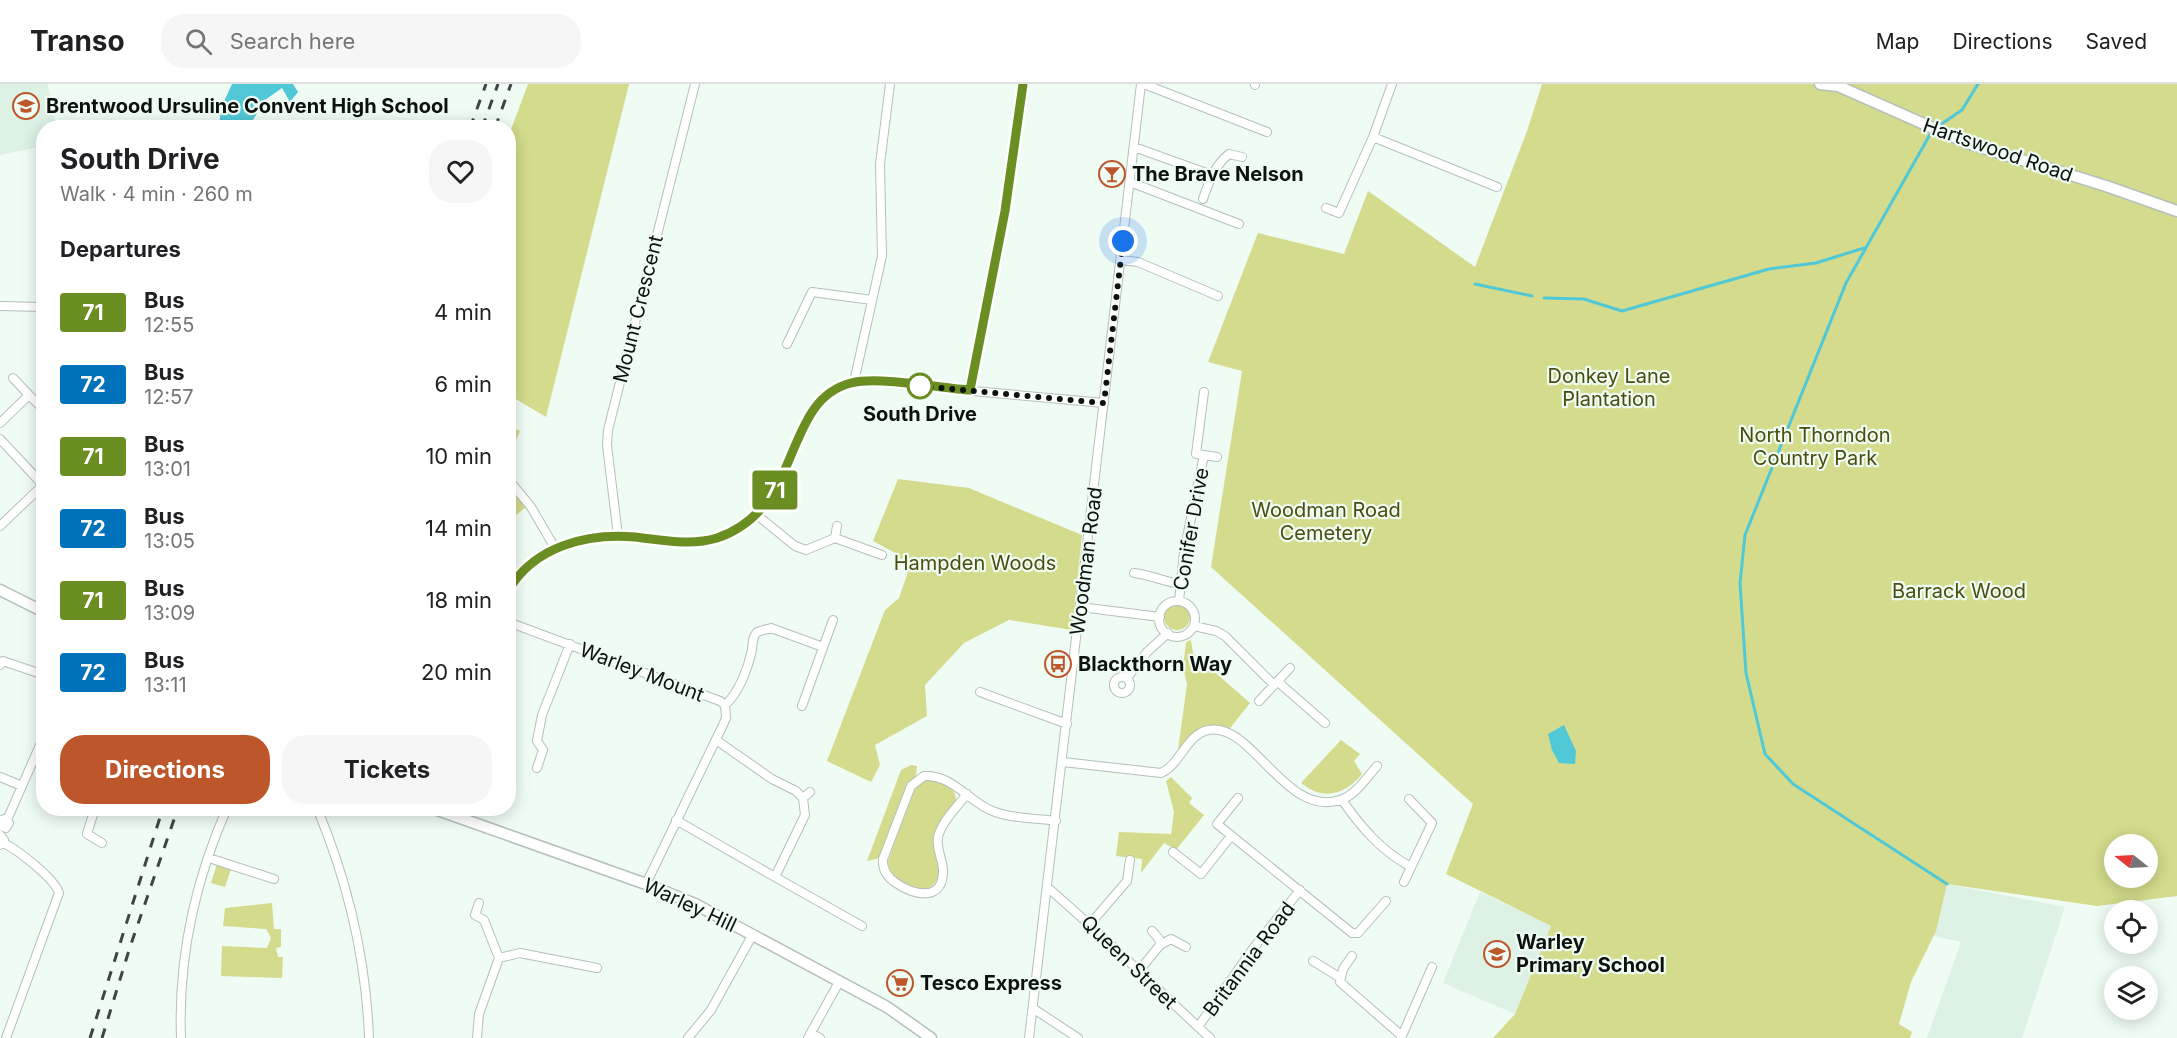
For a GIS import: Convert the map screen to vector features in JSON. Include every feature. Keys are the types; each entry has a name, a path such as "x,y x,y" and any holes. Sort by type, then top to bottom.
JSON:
{"main road":[{"name":"Hartswood Road","path":"1820,84 1838,86 1967,143 2106,186 2177,211"},
{"path":"0,590 36,608"},
{"name":"Warley Hill","path":"455,816 646,884 753,934 895,1012 931,1038"}],"street":[{"name":"Mount Crescent","path":"618,536 607,445 608,430 695,84"},
{"path":"854,382 882,256 880,164 890,84"},
{"path":"970,390 1005,211 1023,84"},
{"path":"1142,84 1267,132"},
{"name":"Woodman Road","path":"1029,1038 1142,84"},
{"path":"1326,208 1339,213 1373,136 1392,84"},
{"path":"1373,136 1497,187"},
{"path":"1134,147 1212,176"},
{"path":"1203,199 1212,176 1229,154 1242,157"},
{"path":"1130,183 1239,224"},
{"path":"1121,260 1138,262 1218,296"},
{"path":"791,340 812,292 872,300"},
{"path":"0,306 36,307"},
{"path":"13,378 36,402"},
{"path":"516,581 525,570 555,548 576,541 618,536 699,541 723,535 757,515 782,480 814,406 826,394 854,382 1104,403"},
{"name":"Conifer Drive","path":"1179,601 1204,392"},
{"path":"0,423 29,395"},
{"path":"0,439 36,477"},
{"path":"1196,454 1217,457"},
{"path":"516,488 531,507 555,548"},
{"path":"0,526 36,491"},
{"path":"757,515 795,546 806,550 835,538 882,555"},
{"path":"835,538 837,526"},
{"path":"1134,573 1156,576 1162,581 1181,584"},
{"path":"1179,601 1188,604 1192,610 1194,626 1185,636 1168,633 1163,629 1160,617 1164,607 1179,601"},
{"path":"1080,607 1160,617"},
{"path":"802,706 833,620"},
{"name":"Warley Mount","path":"516,625 720,701 725,705 726,718 646,884"},
{"path":"1194,626 1216,630 1225,636 1276,683 1325,723"},
{"path":"725,705 740,684 752,650 753,637 757,632 771,628 823,647"},
{"path":"1127,678 1147,652 1168,633"},
{"path":"537,768 543,750 537,741 542,715 570,644"},
{"path":"0,666 3,662 36,672"},
{"path":"1258,701 1290,668"},
{"path":"980,692 1067,724"},
{"path":"1063,762 1161,773 1168,770 1198,735 1207,730 1221,730 1238,739 1295,791 1316,800 1342,800 1377,766"},
{"path":"716,740 803,798 805,808 802,822 775,877"},
{"path":"6,1038 59,893 57,886 1,830 36,754"},
{"path":"967,794 940,832 937,846 943,873 937,888 930,894 919,894 893,881 885,872 884,859 915,781 924,776 936,777 967,794 993,812 1056,821"},
{"path":"0,777 22,786"},
{"path":"803,798 810,792"},
{"path":"1238,798 1217,824 1355,934 1386,901"},
{"path":"1404,882 1432,823 1409,799"},
{"path":"1342,800 1364,831 1396,859 1411,867"},
{"path":"93,816 87,834 102,843"},
{"path":"182,1038 182,972 188,934 209,858 224,816"},
{"path":"320,816 342,876 358,936 365,977 369,1038"},
{"path":"676,820 862,926"},
{"path":"1173,852 1202,874 1231,836"},
{"path":"209,858 274,879"},
{"path":"1090,924 1127,881 1130,860"},
{"name":"Queen Street","path":"1047,887 1090,924 1199,1032 1210,1038"},
{"name":"Britannia Road","path":"1199,1032 1252,950 1300,890"},
{"path":"477,1038 478,1014 499,958 483,920 475,915 479,903"},
{"path":"1152,931 1159,939 1160,945"},
{"path":"688,1038 711,1010 753,934"},
{"path":"1138,972 1160,945 1171,939 1186,946"},
{"path":"499,958 520,953 597,968"},
{"path":"1339,977 1352,956"},
{"path":"1313,961 1339,977 1344,988 1401,1037 1432,968"},
{"path":"820,1038 809,1035 838,982"},
{"path":"1034,1010 1078,1038"}],"shaded area":[{"name":"Brentwood Ursuline Convent High School","path":"0,84 48,84 55,120 36,120 36,147 0,155"},
{"path":"1947,884 2065,907 2022,1038 1927,1038 1961,942 1934,936"},
{"name":"Warley Primary School","path":"1480,892 1551,926 1515,1014 1443,983"}],"green space":[{"path":"528,84 629,84 546,417 516,399 515,120"},
{"name":"North Thorndon Country Park","path":"1542,84 2177,84 2177,896 2145,900 2104,900 2104,905 2097,906 1947,884 1936,931 1911,982 1899,1024 1912,1032 1910,1038 1493,1038 1515,1014 1551,926 1446,874 1473,804 1211,567 1242,371 1208,362 1258,233 1344,254 1368,191 1475,267 1527,131"},
{"name":"Hampden Woods","path":"898,479 969,488 1082,535 1072,630 1009,620 964,643 925,685 927,716 875,745 880,765 871,782 827,761 885,610 899,598 909,569 897,554 873,541"},
{"path":"516,493 526,507 516,515"},
{"path":"1177,604 1186,608 1190,617 1186,626 1177,630 1168,626 1164,617 1168,608"},
{"path":"1191,640 1193,653 1250,703 1227,732 1207,730 1177,757 1187,684 1183,668 1186,642"},
{"path":"1341,740 1360,754 1354,761 1362,774 1348,787 1333,793 1317,792 1301,783"},
{"path":"911,765 917,766 916,776 907,786 880,858 867,861 901,770"},
{"path":"1171,777 1192,798 1189,803 1204,815 1176,850 1164,843 1141,873 1142,859 1116,856 1119,832 1171,834 1174,812 1166,781"},
{"path":"929,780 951,789 956,796 956,801 934,834 938,865 937,880 926,890 901,882 892,873 888,861 914,789 921,782"},
{"path":"217,864 231,869 225,887 211,883"},
{"path":"272,903 274,929 281,929 281,947 276,948 278,957 283,957 282,978 221,976 222,946 267,948 271,938 266,929 223,926 225,908"}],"water":[{"path":"232,84 293,84 298,92 290,102 282,88 265,100 253,120 220,120 221,108"},
{"path":"1564,725 1576,751 1575,764 1559,763 1552,750 1548,734"}],"waterway":[{"path":"1937,127 1962,110 1978,84"},
{"path":"1932,131 1846,283 1745,535 1740,583 1746,673 1765,754 1793,784 1947,884"},
{"path":"1544,298 1584,299 1622,311 1769,269 1816,263 1864,248"},
{"path":"1475,284 1532,296"}],"railway":[{"path":"473,120 486,84"},
{"path":"485,120 498,84"},
{"path":"498,120 511,84"},
{"path":"90,1038 160,816"},
{"path":"102,1038 130,947 175,816"}],"bus line":[{"name":"71","path":"516,580 543,555 576,541 618,536 684,542 699,541 716,538 740,526 757,515 782,480 814,406 826,394 842,387 854,382 970,390 1005,211 1023,84"}],"place":[{"name":"Brentwood Ursuline Convent High School","path":"26,106"},
{"name":"The Brave Nelson","path":"1112,174"},
{"name":"South Drive","path":"920,386"},
{"name":"Blackthorn Way","path":"1058,664"},
{"name":"Warley Primary School","path":"1497,954"},
{"name":"Tesco Express","path":"900,983"}],"route":[{"path":"920,386 1104,403 1123,241"}],"park label":[{"name":"Donkey Lane Plantation","path":"1609,388"},
{"name":"Woodman Road Cemetery","path":"1326,522"},
{"name":"Barrack Wood","path":"1959,591"}]}
